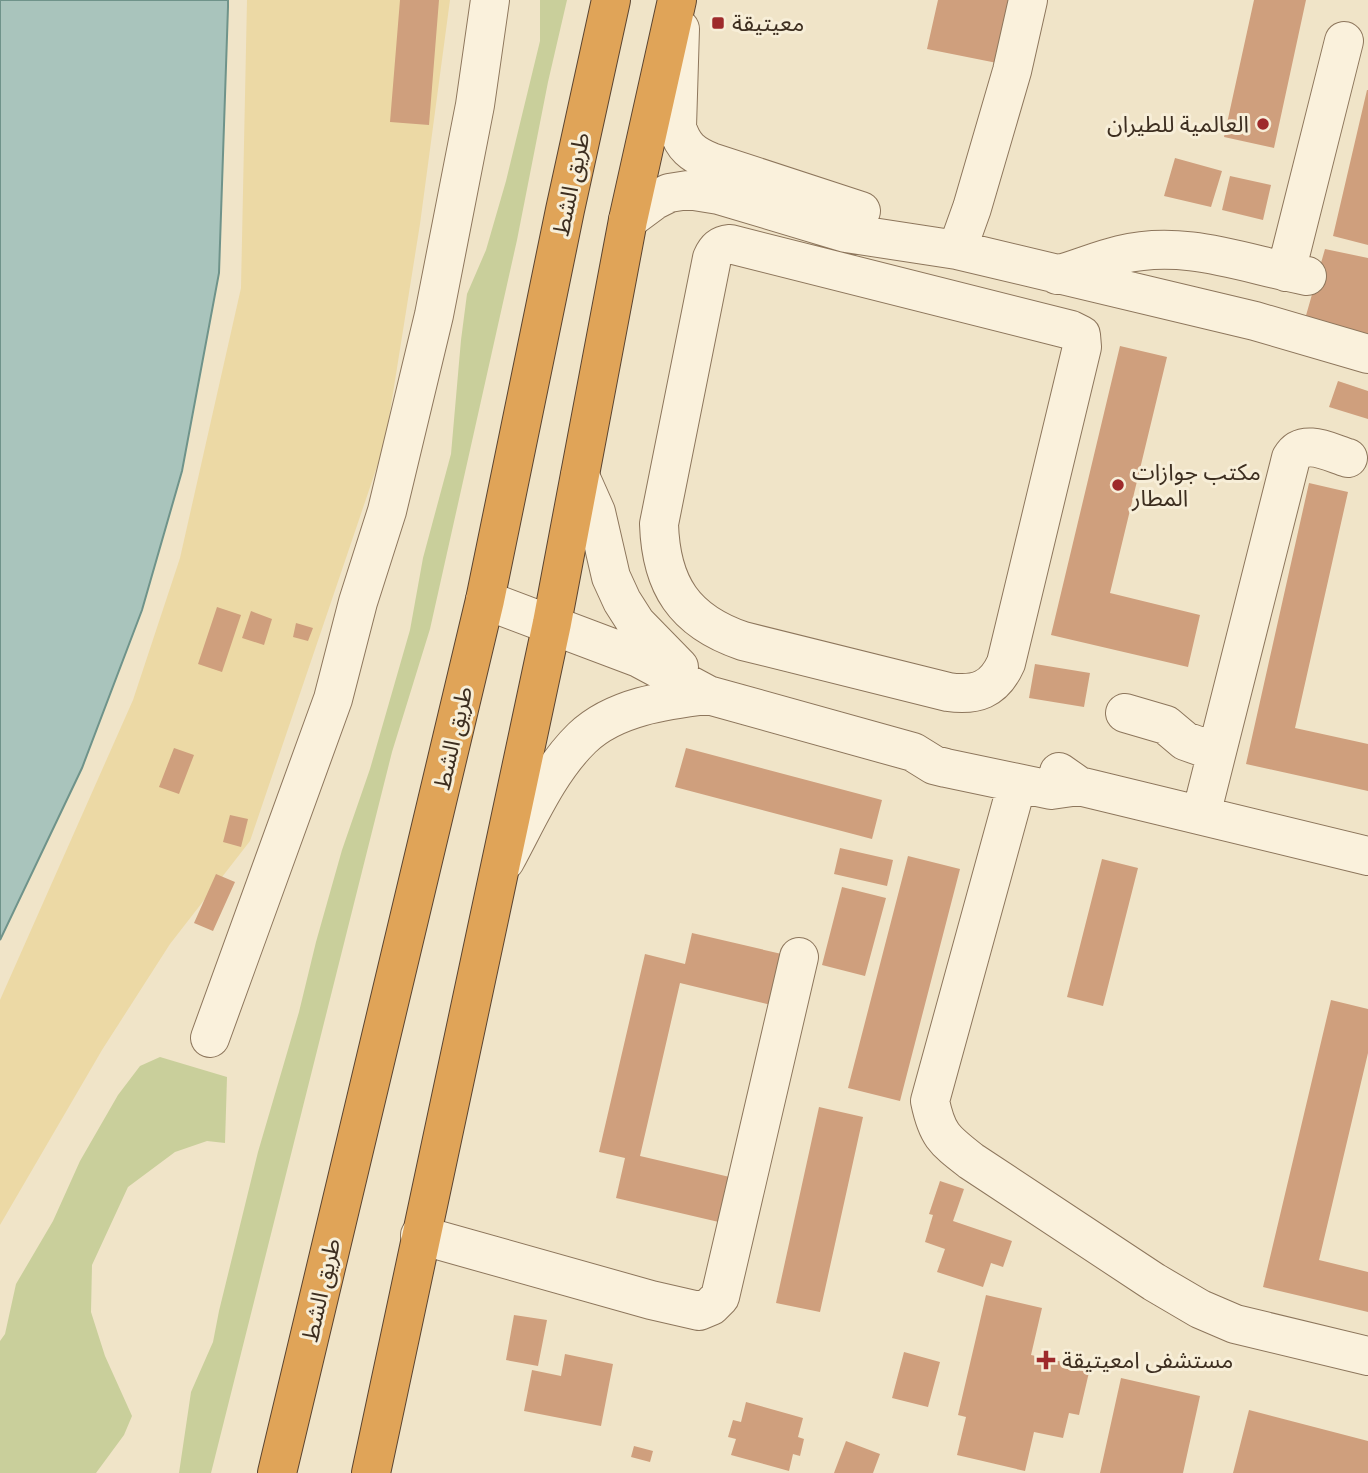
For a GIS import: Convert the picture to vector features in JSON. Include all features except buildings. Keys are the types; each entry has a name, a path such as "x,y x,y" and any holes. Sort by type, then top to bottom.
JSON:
{"highway":[{"name":"طريق الشط","path":"277,1473 485,600 611,0"},
{"path":"371,1473 552,623 628,219 679,0"}],"street":[{"path":"210,1038 333,699 358,602 387,511 434,315 475,105 490,0"},
{"path":"679,0 677,127 681,142 688,149 711,162 854,208 957,250"},
{"path":"957,250 1012,71 1028,0"},
{"path":"1058,275 1118,255 1176,249 1215,254 1297,274 1344,41"},
{"path":"628,219 669,193 688,190 719,195 846,233 957,250 1255,321 1368,354"},
{"path":"837,270 846,233"},
{"path":"730,244 837,270 1071,330 1081,335 1083,341 1006,663 995,681 977,693 948,692 719,633 697,618 679,599 667,576 660,550 659,524 715,250 730,244"},
{"path":"1200,816 1292,458 1295,452 1306,447 1348,458"},
{"path":"580,475 596,512 611,577 622,601 636,623 656,645 708,695"},
{"path":"485,600 639,657 708,695 913,752 934,765 946,768 1051,790 1079,786"},
{"path":"497,875 559,765 584,736 613,717 647,706 708,695"},
{"path":"1125,713 1166,725 1185,741 1216,752"},
{"path":"913,752 925,748 951,749 1045,766 1058,771 1079,786 1368,856"},
{"path":"1017,784 930,1101 935,1125 946,1142 971,1161 1154,1282 1200,1309 1235,1324 1368,1356"},
{"path":"420,1235 651,1300 699,1311 711,1306 720,1297 799,957"}],"green space":[{"path":"540,0 567,0 517,240 430,629 392,752 211,1473 179,1473 191,1392 213,1342 258,1152 299,1012 316,942 410,630 423,558 451,454 467,294 486,250 506,181 540,41"},
{"path":"160,1057 227,1077 225,1143 207,1141 175,1152 128,1187 92,1265 91,1312 105,1356 132,1416 124,1435 96,1473 0,1473 0,1341 5,1334 16,1284 53,1221 80,1161 118,1095 140,1066"}],"sand":[{"path":"247,0 450,0 420,224 385,443 250,841 170,944 102,1050 0,1225 0,1000 133,700 180,558 241,288"}],"water":[{"path":"0,0 228,0 228,7 219,273 182,471 142,610 82,768 0,940"}],"place":[{"name":"معيتيقة","path":"718,23"},
{"name":"العالمية للطيران","path":"1263,124"},
{"name":"مكتب جوازات المطار","path":"1118,485"},
{"name":"مستشفى امعيتيقة","path":"1046,1360"}]}
